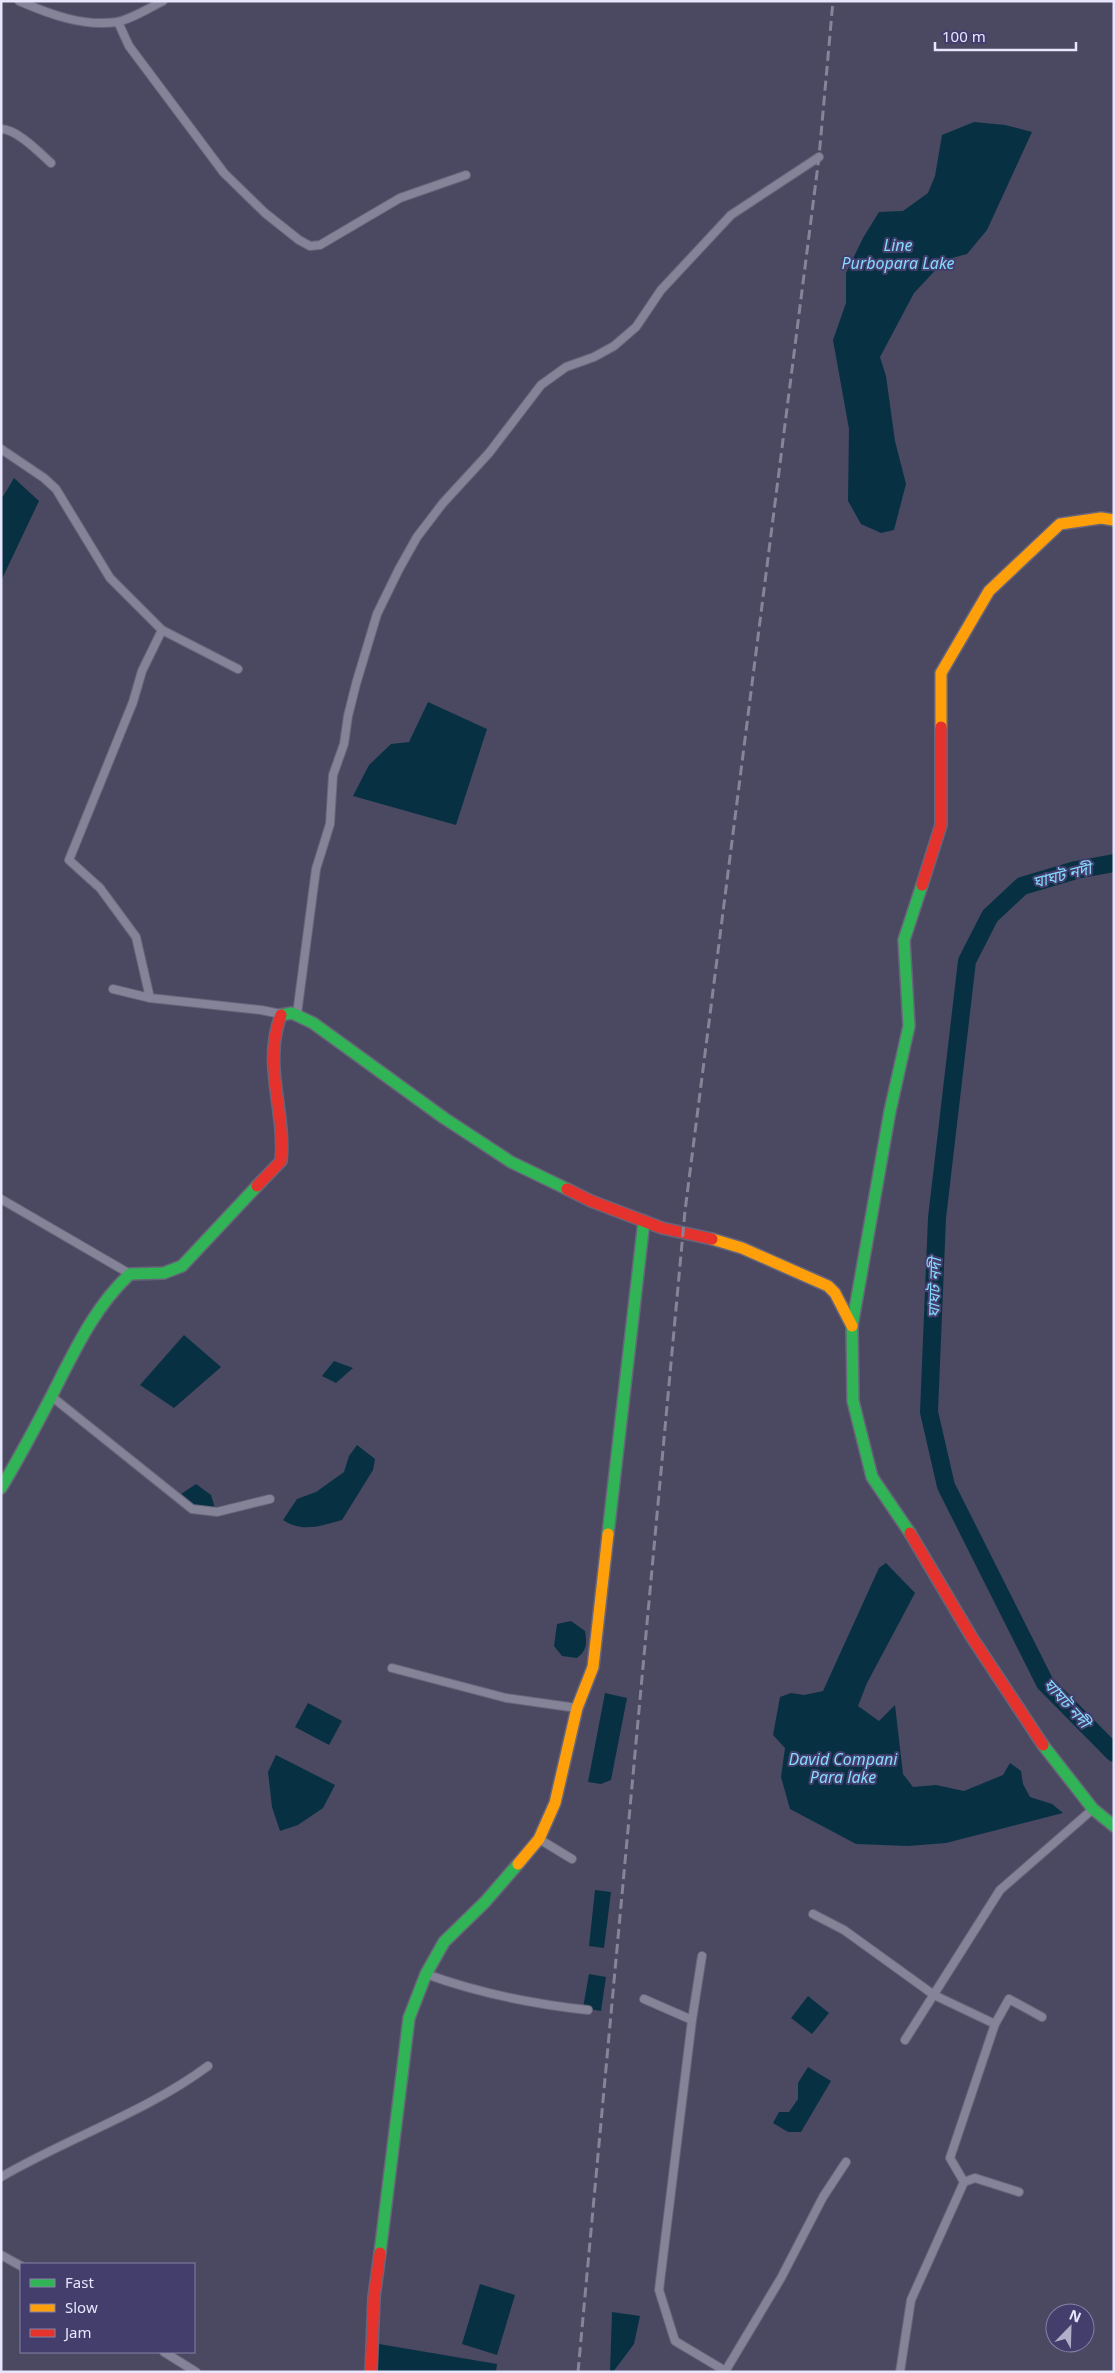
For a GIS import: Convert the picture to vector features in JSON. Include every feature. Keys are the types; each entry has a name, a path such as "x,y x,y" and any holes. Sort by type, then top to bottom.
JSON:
{"street":[{"path":"20,1 48,14 85,22 118,22 162,1"},
{"path":"118,22 129,46 224,173 265,213 299,240 310,246 320,245 400,198 466,175"},
{"path":"1,129 22,138 51,163"},
{"path":"297,1014 316,869 330,824 334,775 344,744 348,716 356,684 377,614 417,537 443,503 489,453 541,385 566,367 614,346 636,327 661,290 731,215 818,157"},
{"path":"1,449 44,478 56,489 110,578 162,630 238,669"},
{"path":"1114,520 1101,518 1060,524 990,591 941,673 941,825 904,940 908,1026 890,1111 852,1326 853,1402 872,1477 917,1543 971,1636 1031,1730 1093,1810 1114,1826"},
{"path":"150,998 136,938 100,888 69,860 133,702 142,671 162,630"},
{"path":"113,989 150,998 261,1010 281,1014 289,1012 297,1014 324,1029 361,1059 491,1151 591,1201 684,1234 725,1242 742,1248 828,1286 836,1293 852,1326"},
{"path":"1,1199 130,1274 164,1273 182,1266 281,1161 284,1149 274,1083 272,1034 281,1014"},
{"path":"372,2372 374,2297 409,2018 426,1974 444,1942 485,1902 539,1839 555,1803 577,1708 593,1667 644,1221"},
{"path":"1,1488 25,1448 76,1347 101,1307 119,1284 130,1274"},
{"path":"51,1396 192,1509 217,1512 270,1499"},
{"path":"392,1668 506,1698 577,1708"},
{"path":"905,2040 1000,1890 1093,1810"},
{"path":"539,1839 572,1859"},
{"path":"814,1914 844,1930 934,1995 995,2024"},
{"path":"702,1956 692,2020 659,2290 674,2341 727,2371 781,2278 823,2197 846,2162"},
{"path":"426,1974 469,1989 559,2007 588,2010"},
{"path":"644,2000 692,2020"},
{"path":"964,2182 950,2158 995,2024 1009,2000 1042,2017"},
{"path":"1,2177 39,2155 181,2086 208,2066"},
{"path":"900,2372 912,2300 964,2182 975,2178 1019,2192"},
{"path":"2,2258 20,2266"},
{"path":"166,2353 196,2372"}],"water":[{"name":"Line Purbopara Lake","path":"974,122 1005,125 1032,132 987,230 967,254 945,260 914,293 880,357 886,376 895,441 906,484 894,530 881,533 861,524 848,501 849,429 833,340 846,303 846,273 863,238 879,212 903,211 928,193 935,176 942,135"},
{"path":"14,478 39,501 1,581 1,497"},
{"path":"428,702 487,729 456,825 353,796 369,765 391,744 409,742"},
{"path":"184,1335 221,1367 174,1408 140,1385"},
{"path":"334,1361 353,1368 336,1383 322,1376"},
{"path":"357,1445 375,1459 373,1470 342,1520 319,1526 305,1527 290,1524 283,1520 297,1499 316,1492 344,1472 349,1456"},
{"path":"196,1484 211,1495 215,1508 208,1516 186,1507 181,1494"},
{"name":"David Compani Para lake","path":"886,1563 915,1593 867,1683 858,1706 879,1721 895,1705 903,1774 913,1787 936,1785 964,1791 1003,1775 1010,1763 1021,1771 1023,1784 1030,1797 1052,1804 1063,1813 946,1843 908,1846 856,1844 790,1809 781,1777 785,1748 773,1735 780,1697 791,1693 804,1695 823,1691 879,1568"},
{"path":"571,1621 585,1631 586,1646 577,1658 562,1656 554,1646 557,1624"},
{"path":"605,1693 627,1698 611,1780 601,1784 588,1782"},
{"path":"308,1703 342,1721 329,1745 295,1727"},
{"path":"276,1755 335,1785 323,1808 298,1825 280,1831 272,1807 268,1772"},
{"path":"595,1890 611,1892 604,1948 589,1946"},
{"path":"589,1974 606,1977 601,2011 583,2008"},
{"path":"808,1996 829,2013 812,2034 791,2018"},
{"path":"808,2067 831,2081 801,2132 788,2132 773,2123 779,2112 789,2112 798,2099 798,2083"},
{"path":"480,2284 515,2295 497,2355 462,2344"},
{"path":"612,2312 640,2316 634,2344 613,2372 610,2372"},
{"path":"379,2344 497,2364 496,2372 375,2372"}],"waterway":[{"name":"ঘাঘট নদী","path":"1114,863 1076,870 1022,886 990,916 967,961 937,1218 929,1412 946,1486 1045,1683 1114,1753"}],"railway":[{"path":"578,2372 685,1211 819,157 833,1"}],"traffic: fast":[{"path":"910,1533 872,1477 853,1401 852,1326 890,1111 909,1026 904,940 922,885"},
{"path":"281,1015 292,1013 313,1023 444,1118 511,1162 567,1189"},
{"path":"1,1488 33,1432 85,1332 117,1287 130,1274 164,1273 182,1266 257,1186"},
{"path":"608,1534 644,1221"},
{"path":"1043,1745 1093,1809 1114,1826"},
{"path":"380,2253 409,2018 426,1974 444,1942 485,1902 518,1864"}],"traffic: slow":[{"path":"941,727 941,673 989,591 1060,524 1101,518 1114,520"},
{"path":"712,1239 742,1248 828,1286 835,1293 852,1326"},
{"path":"518,1864 539,1839 555,1803 577,1708 593,1667 608,1534"}],"traffic: jam":[{"path":"922,885 941,825 941,727"},
{"path":"257,1186 281,1161 282,1142 274,1070 276,1034 281,1015"},
{"path":"567,1189 591,1201 662,1228 712,1239"},
{"path":"910,1533 971,1636 1043,1745"},
{"path":"371,2372 374,2297 380,2253"}]}
